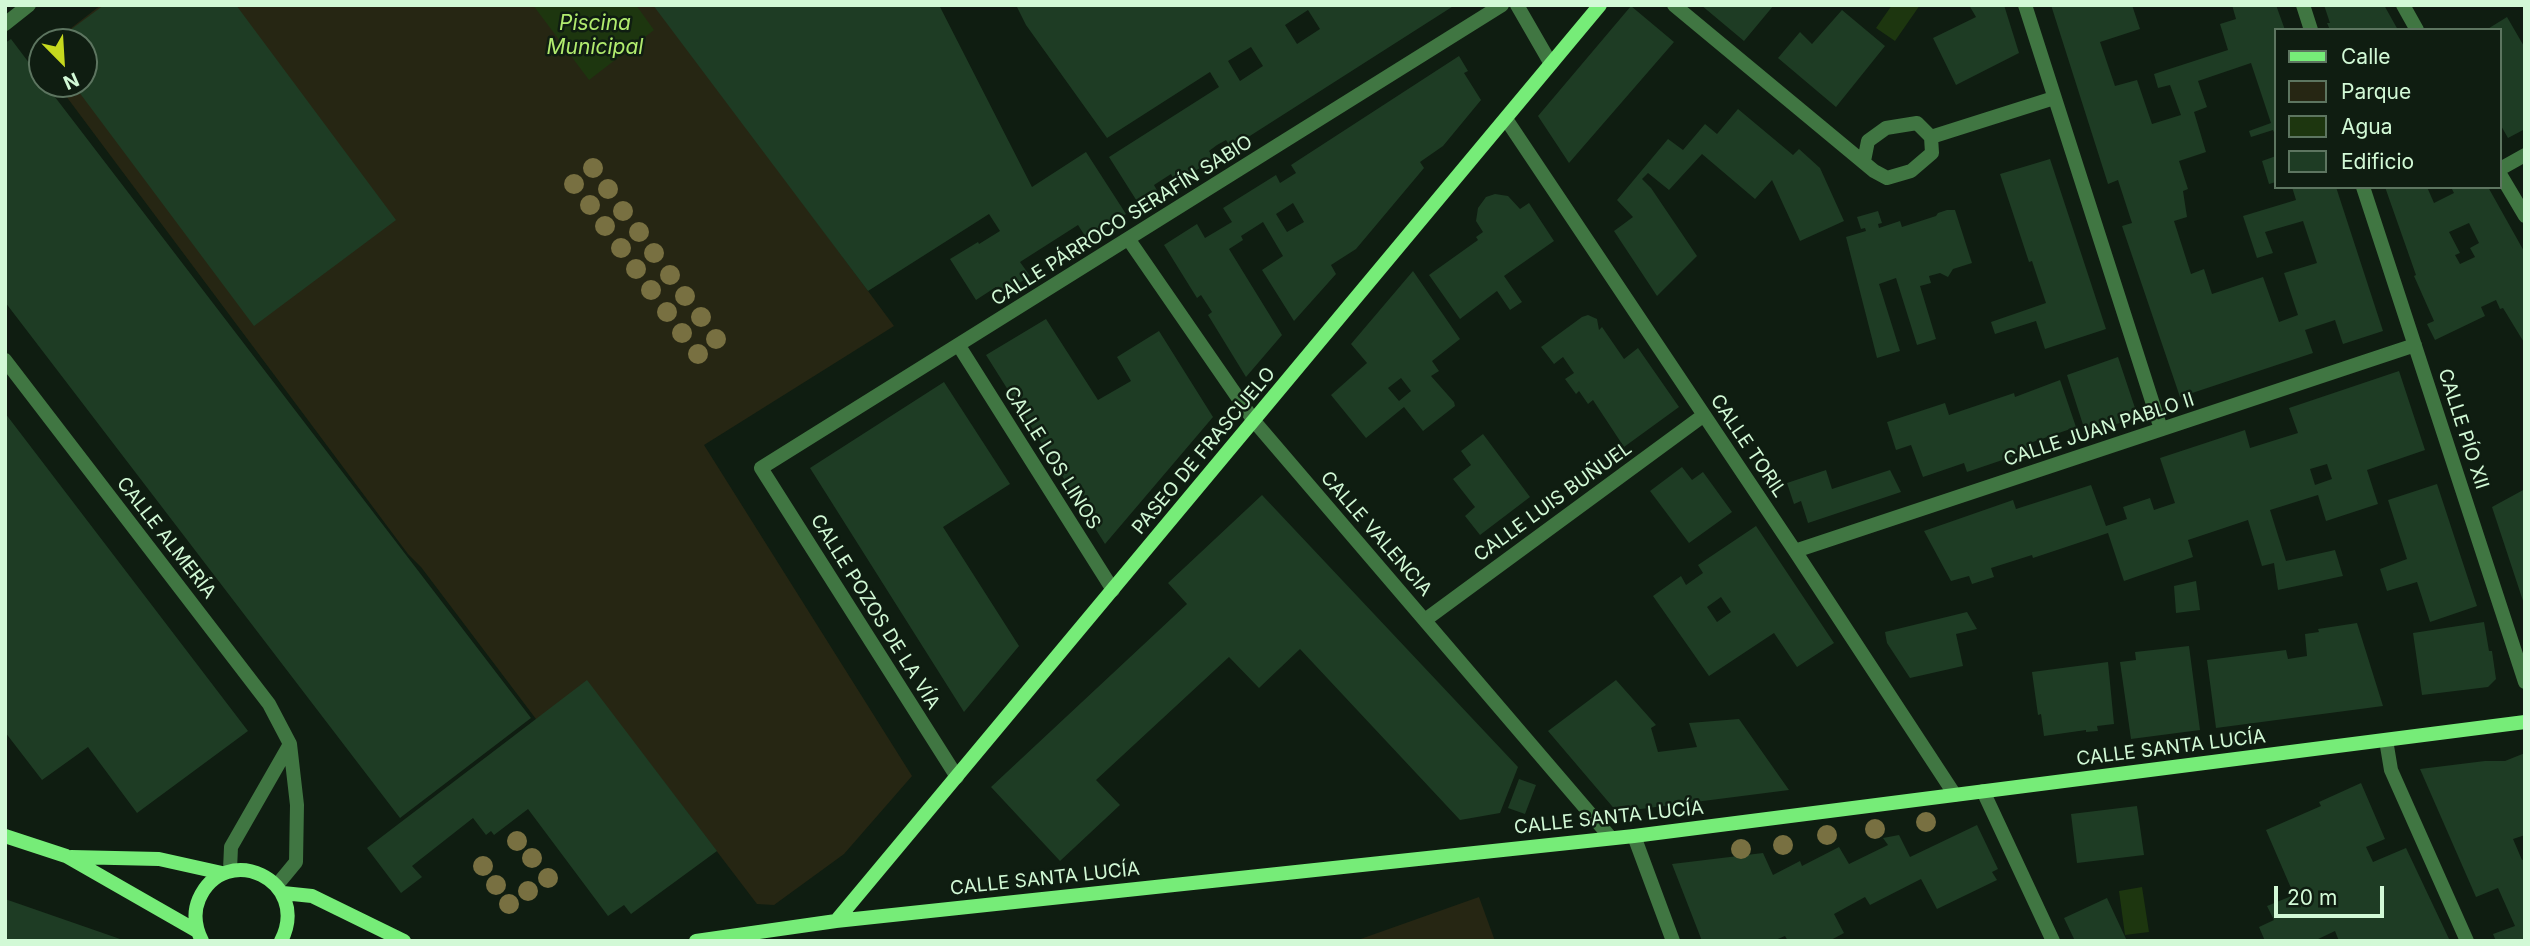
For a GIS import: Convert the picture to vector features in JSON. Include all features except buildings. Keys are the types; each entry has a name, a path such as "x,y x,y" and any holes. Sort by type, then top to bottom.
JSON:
{"street":[{"path":"5,24 29,5"},
{"name":"CALLE PÁRROCO SERAFÍN SABIO","path":"761,468 1502,5"},
{"path":"1517,5 1551,64"},
{"name":"PASEO DE FRASCUELO","path":"836,921 1600,5"},
{"path":"1674,5 1874,171 1887,178 1911,171 1932,153 1931,137 1917,123 1886,128 1868,141 1864,161"},
{"path":"2025,5 2161,429"},
{"path":"2303,5 2311,28"},
{"path":"2403,5 2416,28"},
{"path":"1931,137 2054,98"},
{"name":"CALLE TORIL","path":"1506,120 1955,795"},
{"path":"2502,170 2525,155"},
{"path":"2502,175 2525,216"},
{"name":"CALLE PÍO XII","path":"2364,189 2525,682"},
{"name":"CALLE VALENCIA","path":"1129,240 1254,421 1611,838"},
{"name":"CALLE JUAN PABLO II","path":"1795,551 2416,345"},
{"name":"CALLE LOS LINOS","path":"959,346 1112,590"},
{"name":"CALLE ALMERÍA","path":"5,360 256,685 290,744 297,805 296,862 280,889"},
{"name":"CALLE LUIS BUÑUEL","path":"1425,620 1704,415"},
{"name":"CALLE POZOS DE LA VÍA","path":"761,468 957,777"},
{"name":"CALLE SANTA LUCÍA","path":"696,941 836,921 1634,836 2525,722"},
{"path":"2386,740 2392,770 2467,941"},
{"path":"200,936 195,909 204,888 226,872 231,847 290,744"},
{"path":"1983,792 2053,941"},
{"path":"5,836 66,856 200,936"},
{"path":"1634,836 1673,941"},
{"path":"66,856 159,859 226,872 256,872 280,889 312,896 404,941"},
{"path":"280,889 288,910 287,928 281,941"}],"green space":[{"path":"101,5 656,5 894,326 704,445 912,776 844,854 774,905 757,904 641,752 536,719 421,567 408,554 67,98 98,98 98,28 71,28"},
{"path":"1479,897 1495,941 1355,941"}],"water":[{"name":"Piscina Municipal","path":"533,5 636,5 654,30 589,80"},
{"path":"1892,5 1920,5 1895,41 1876,28"},
{"path":"2142,887 2149,932 2125,935 2119,891"}]}
